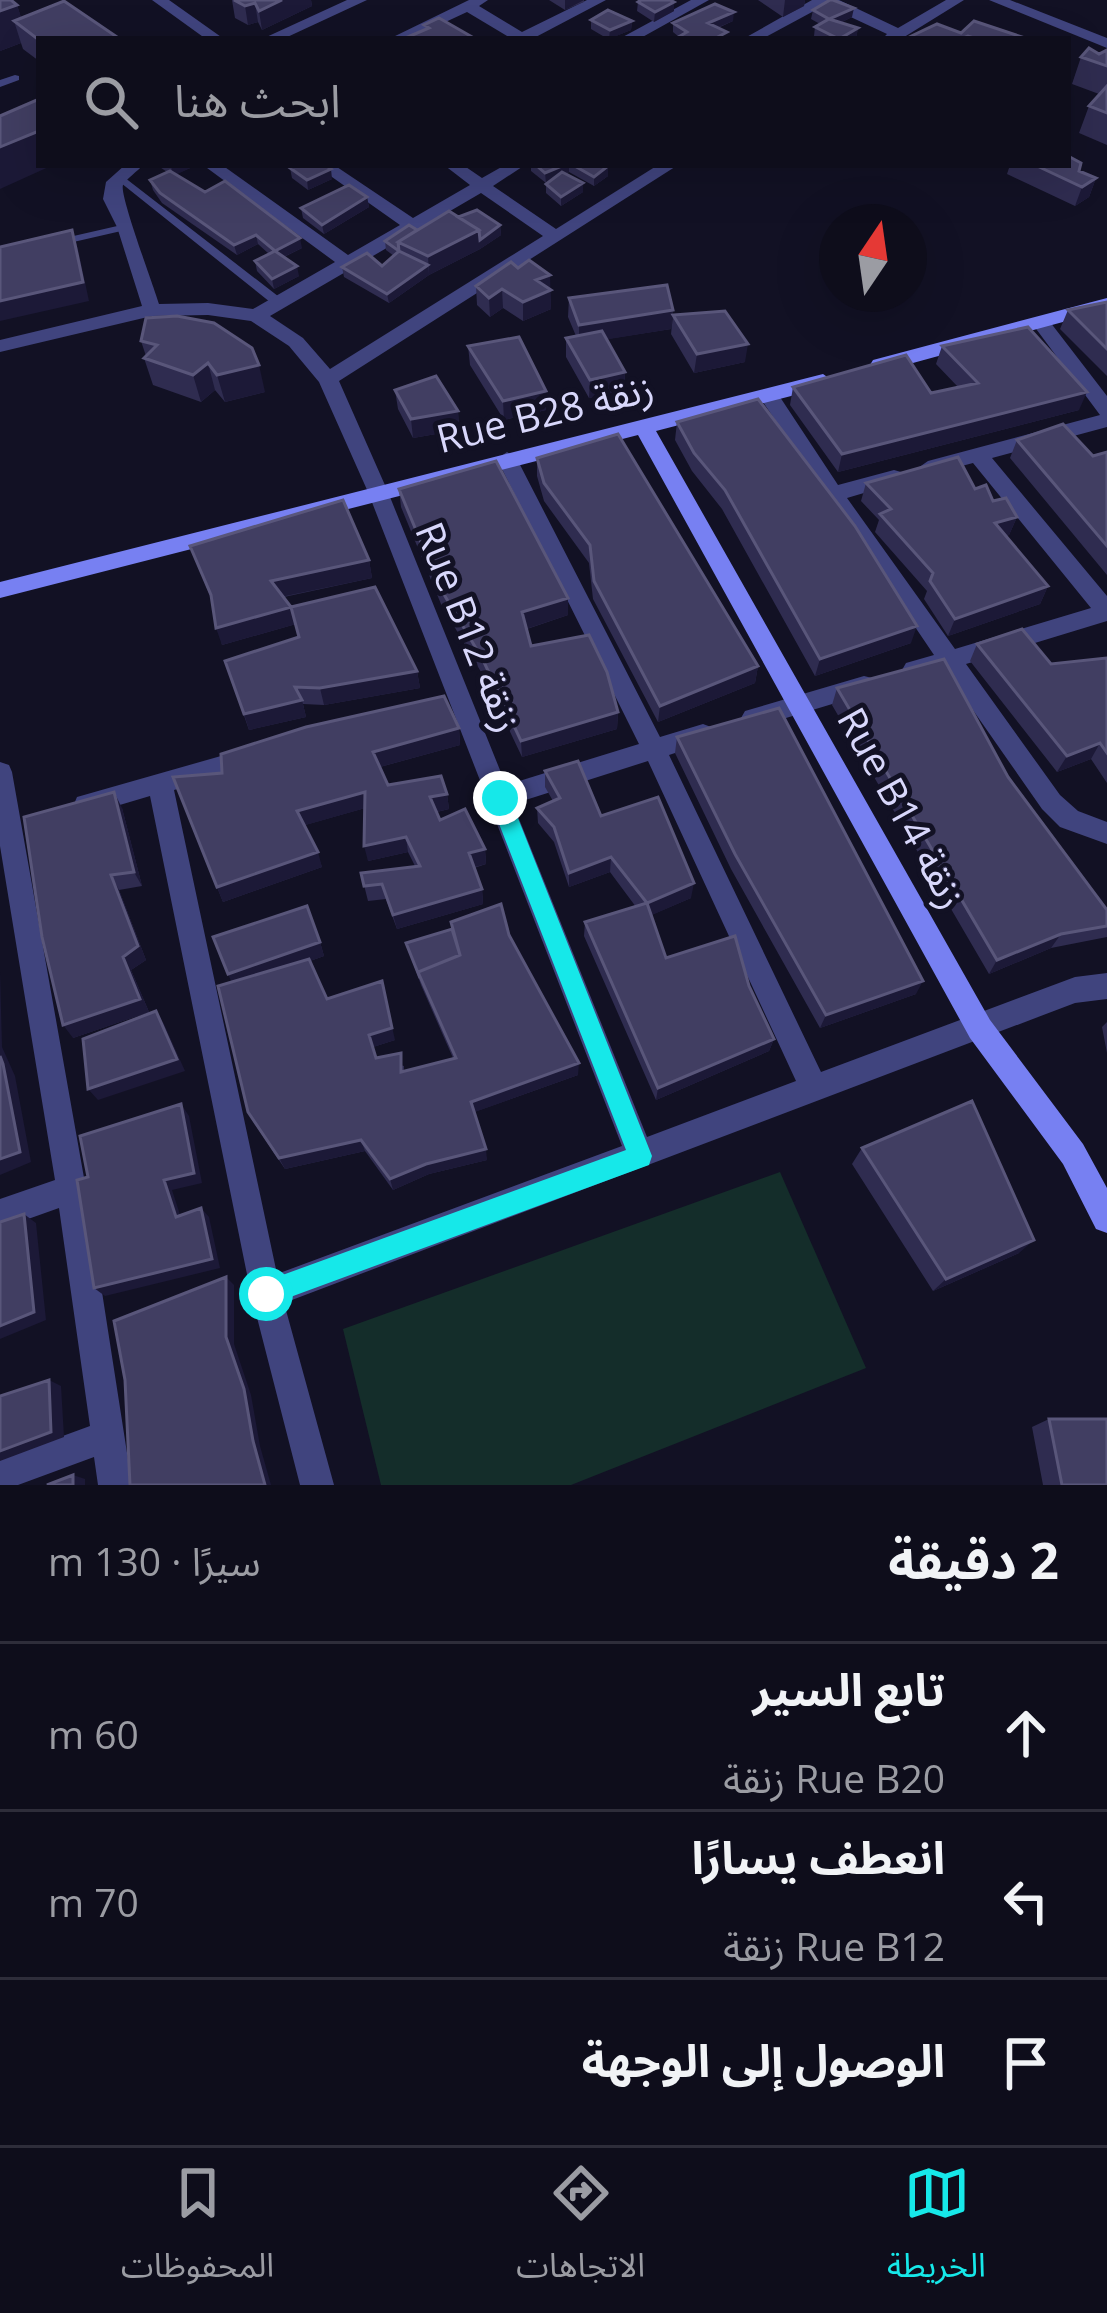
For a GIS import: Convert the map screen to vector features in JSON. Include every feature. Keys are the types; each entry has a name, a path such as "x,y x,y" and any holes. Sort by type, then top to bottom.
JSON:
{"street":[{"path":"159,0 212,36"},
{"path":"277,36 360,0"},
{"path":"528,36 599,0"},
{"path":"632,36 703,0 724,11"},
{"path":"765,36 825,0 892,36"},
{"path":"896,36 957,0"},
{"path":"996,0 1107,43"},
{"path":"402,36 439,12 474,3 518,36"},
{"path":"743,22 762,36"},
{"path":"215,168 345,261"},
{"path":"327,168 411,224"},
{"path":"456,168 553,235"},
{"path":"256,316 512,168"},
{"path":"328,379 665,168"},
{"path":"127,171 111,190 112,199 126,227 152,310"},
{"path":"859,371 1107,304"},
{"name":"Rue B12 زنقة","path":"0,346 182,307 256,316 296,341 328,379 378,492 447,704 500,798 640,1156"},
{"path":"1040,322 1107,410"},
{"name":"Rue B28 زنقة","path":"0,590 837,377"},
{"path":"769,395 833,494 1051,802 1070,819 1107,833"},
{"path":"833,494 1107,420"},
{"name":"Rue B14 زنقة","path":"643,427 980,1029 1072,1154 1107,1218"},
{"path":"500,798 1107,612 977,454"},
{"path":"507,459 654,749 814,1089"},
{"path":"30,820 275,751"},
{"path":"0,772 30,820"},
{"path":"160,783 266,1294 317,1485"},
{"path":"30,820 7,874 71,1189 115,1485"},
{"path":"266,1294 1075,990 1107,986"},
{"path":"0,1214 71,1189"},
{"path":"0,1475 107,1436"}],"lane":[{"path":"0,84 15,78"},
{"path":"127,171 278,303"},
{"path":"42,246 126,227"}],"green space":[{"path":"780,1172 866,1368 571,1485 381,1485 343,1329"}],"building":[{"path":"0,0 11,0 17,5 0,11"},
{"path":"234,0 282,0 259,11 255,3 245,6"},
{"path":"830,0 854,8 829,19 813,10"},
{"path":"64,1 116,36 36,38 14,21"},
{"path":"638,2 674,2 655,12"},
{"path":"715,4 734,12 708,23 727,32 720,36 680,36 687,32 673,23"},
{"path":"608,10 632,21 610,30 591,20"},
{"path":"439,18 470,36 410,36 429,28 424,25"},
{"path":"829,19 858,28 833,36 815,27"},
{"path":"974,21 1019,36 911,36 937,24 961,33"},
{"path":"1089,48 1099,54 1107,50 1107,66 1081,57"},
{"path":"1107,86 1107,113 1089,106"},
{"path":"36,100 36,132 0,147 0,116"},
{"path":"1071,158 1081,163 1079,171 1096,178 1082,187 1041,168 1071,168"},
{"path":"290,168 331,169 307,180"},
{"path":"578,168 605,168 594,177"},
{"path":"170,171 205,192 225,181 300,238 275,251 256,235 234,245 160,193 150,180"},
{"path":"562,172 583,183 561,197 546,184"},
{"path":"349,185 367,197 322,225 301,208"},
{"path":"477,210 500,225 480,240 479,230 458,217"},
{"path":"449,211 479,230 428,256 398,242"},
{"path":"409,225 417,230 398,242 399,251 385,241"},
{"path":"72,230 83,282 0,301 0,247"},
{"path":"275,251 297,266 272,279 255,261"},
{"path":"399,251 428,265 387,294 342,267 367,253 382,266"},
{"path":"529,260 550,275 536,280 551,290 523,302 502,289 489,298 476,286 511,262 518,268"},
{"path":"667,285 673,310 579,325 569,298"},
{"path":"1107,302 1107,349 1068,310"},
{"path":"725,311 748,344 697,354 673,315"},
{"path":"177,316 214,323 252,348 259,365 217,375 208,363 193,375 144,358 157,345 141,341 146,318"},
{"path":"1028,327 1087,392 842,454 793,387 906,355 931,393 978,383 942,346"},
{"path":"602,331 625,372 590,380 566,338"},
{"path":"519,337 546,391 503,401 468,346"},
{"path":"436,376 458,411 411,419 395,390"},
{"path":"758,399 855,526 917,626 820,659 725,490 694,453 677,422"},
{"path":"1063,424 1093,456 1107,452 1107,546 1017,440"},
{"path":"618,434 758,666 660,706 594,581 590,545 544,483 537,458"},
{"path":"958,457 975,489 986,485 993,501 1006,498 1017,517 995,523 1048,586 955,619 930,581 933,573 880,514 891,509 866,483"},
{"path":"496,461 568,598 522,612 531,646 589,635 607,672 618,712 521,741 483,660 439,586 399,489"},
{"path":"343,500 369,560 271,581 291,607 216,628 211,595 190,546"},
{"path":"375,587 417,671 320,688 295,687 302,700 244,714 225,661 299,637 291,607"},
{"path":"1022,629 1051,664 1106,658 1107,753 1100,743 1067,756 977,644"},
{"path":"944,659 1008,777 1107,910 1107,926 1061,934 997,960 837,688"},
{"path":"444,696 459,728 373,752 388,785 441,776 447,794 430,797 440,820 465,809 485,849 469,853 482,889 393,915 382,884 364,886 361,873 420,866 406,837 364,846 365,792 297,811 318,852 217,887 173,777 222,773 221,754 306,727"},
{"path":"779,708 923,981 826,1015 735,854 677,737"},
{"path":"578,761 601,816 658,797 694,883 647,903 611,857 569,873 554,827 537,808 560,798 545,771"},
{"path":"114,792 134,872 111,875 138,946 123,957 140,999 63,1025 42,937 24,817"},
{"path":"647,903 666,958 735,936 749,986 774,1039 658,1088 585,922"},
{"path":"501,904 509,935 579,1063 471,1102 486,1149 390,1179 361,1140 279,1158 248,1112 218,986 309,959 327,999 382,981 392,1028 369,1035 376,1058 401,1053 401,1072 456,1058 418,972 460,955 451,922"},
{"path":"307,906 320,942 228,974 213,937"},
{"path":"452,929 460,955 418,972 420,978 406,943"},
{"path":"156,1011 177,1059 88,1089 83,1039"},
{"path":"0,1056 20,1152 0,1159"},
{"path":"972,1101 1034,1240 946,1279 862,1148"},
{"path":"181,1104 194,1173 164,1180 176,1217 201,1208 212,1259 94,1288 77,1180 88,1177 80,1136"},
{"path":"24,1214 34,1312 0,1326 0,1222"},
{"path":"226,1277 226,1337 244,1389 265,1485 130,1485 125,1380 114,1321"},
{"path":"49,1380 51,1432 0,1451 0,1396"},
{"path":"1049,1419 1107,1419 1107,1485 1062,1485"},
{"path":"73,1475 73,1485 47,1485"}],"route":[{"path":"266,1294 640,1156 500,798"}]}
